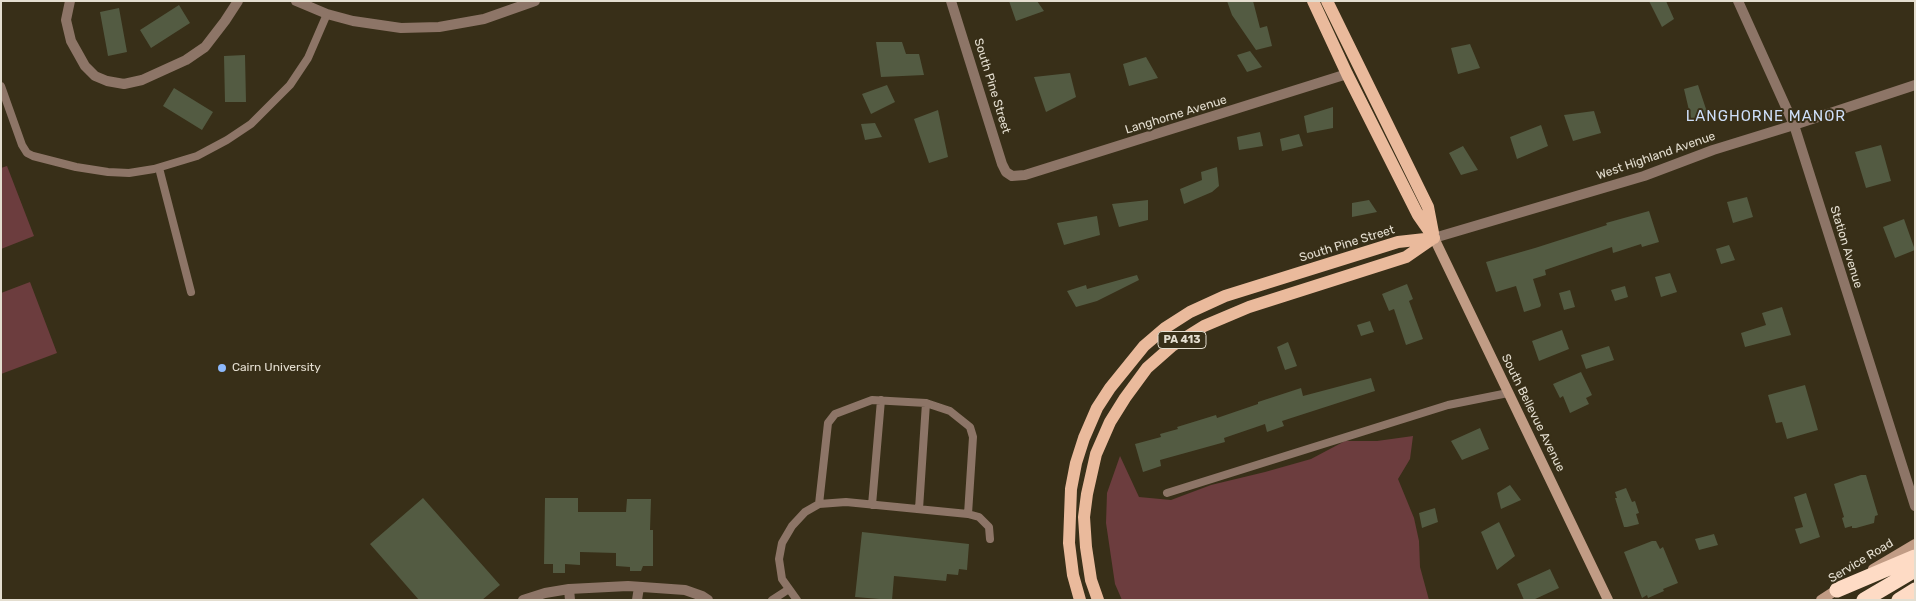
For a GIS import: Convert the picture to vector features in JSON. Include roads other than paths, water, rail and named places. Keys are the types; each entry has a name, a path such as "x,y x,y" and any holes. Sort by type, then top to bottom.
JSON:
{"highway":[{"path":"1837,590 1915,558"},
{"path":"1864,600 1915,570"},
{"path":"1899,600 1915,590"}],"main road":[{"name":"South Bellevue Avenue","path":"1313,1 1347,74 1418,215 1434,238"},
{"name":"South Bellevue Avenue","path":"1327,1 1428,207 1434,238"},
{"name":"South Pine Street","path":"1080,600 1073,575 1069,543 1071,489 1076,463 1097,408 1110,388 1144,346 1165,328 1190,312 1225,296 1398,242 1434,238"},
{"name":"PA 413","path":"1098,600 1091,580 1086,547 1084,517 1087,494 1096,454 1110,422 1147,368 1172,346 1204,326 1249,307 1406,257 1434,238"}],"street":[{"path":"70,1 66,20 72,41 84,66 95,76 107,81 124,84 142,80 186,60 205,47 226,21 238,1"},
{"path":"296,1 327,14 353,21 401,28 439,27 484,19 536,1"},
{"name":"South Pine Street","path":"951,1 1002,164 1006,172 1012,176"},
{"name":"Station Avenue","path":"1738,1 1794,125 1915,506"},
{"name":"Langhorne Avenue","path":"1012,176 1024,175 1347,74"},
{"name":"West Highland Avenue","path":"1434,238 1644,176 1713,150 1915,85"},
{"name":"South Bellevue Avenue","path":"1434,238 1608,600"},
{"name":"Service Road","path":"1821,600 1915,544"},
{"path":"523,600 545,593 569,594 628,586 685,590 708,600"},
{"path":"637,600 639,587"}],"lane":[{"path":"1,86 22,145 33,156 76,167 108,172 129,173 158,168 197,156 227,140 251,124 270,107 290,85 308,58 327,14"},
{"path":"158,168 191,292"},
{"path":"1167,493 1448,405 1508,393"},
{"path":"819,504 828,423 835,414 872,400 926,403 950,411 970,428 973,437 968,514"},
{"path":"872,505 881,400"},
{"path":"919,509 926,403"},
{"path":"797,600 782,579 779,559 782,543 792,526 805,512 819,504 846,502 968,514 979,518 988,527 990,539"},
{"path":"772,600 789,589"}],"place":[{"name":"Cairn University","path":"222,368"}],"district":[{"name":"LANGHORNE MANOR","path":"1766,117"}]}
